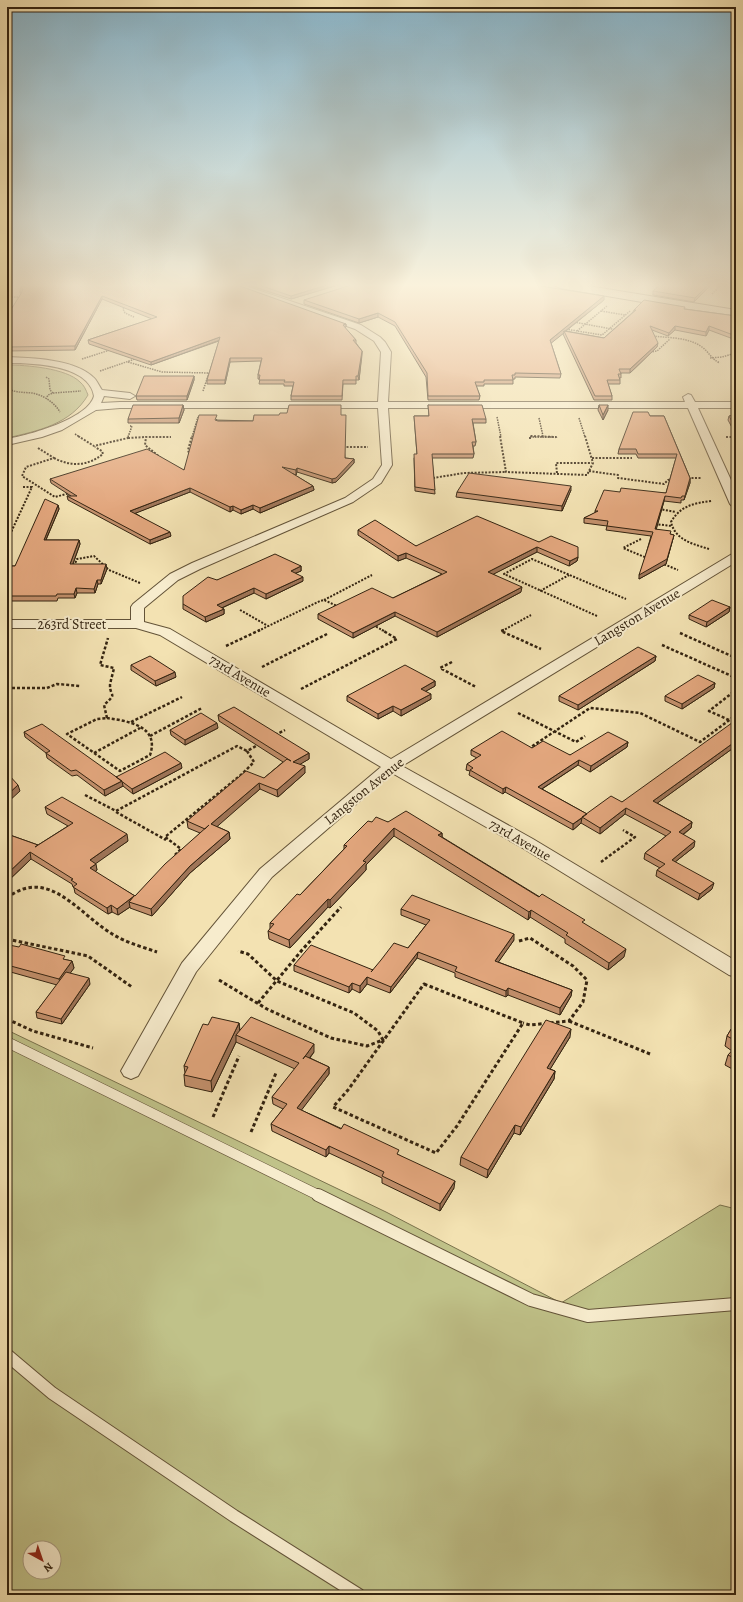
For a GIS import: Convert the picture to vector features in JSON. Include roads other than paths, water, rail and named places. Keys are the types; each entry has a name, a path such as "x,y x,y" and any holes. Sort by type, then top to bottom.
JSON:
{"street":[{"path":"7,360 32,361 68,368 90,379 98,391 98,401 94,407 67,424 43,434 7,442"},
{"path":"137,624 138,607 174,577 196,566 349,500 377,481 387,465 383,401 386,360"},
{"path":"98,391 124,396 383,401"},
{"path":"690,401 736,396"},
{"path":"94,407 120,405 383,401 690,401 736,405"},
{"path":"690,401 736,504"},
{"name":"Langston Avenue","path":"131,1071 190,968 266,873 391,766 736,557"},
{"name":"263rd Street","path":"7,624 137,624"},
{"name":"73rd Avenue","path":"137,624 165,632 391,766 534,847 736,970"}],"lane":[{"path":"7,1042 531,1300 588,1316 736,1304"},
{"path":"7,1355 52,1393 234,1516 359,1595"}]}
